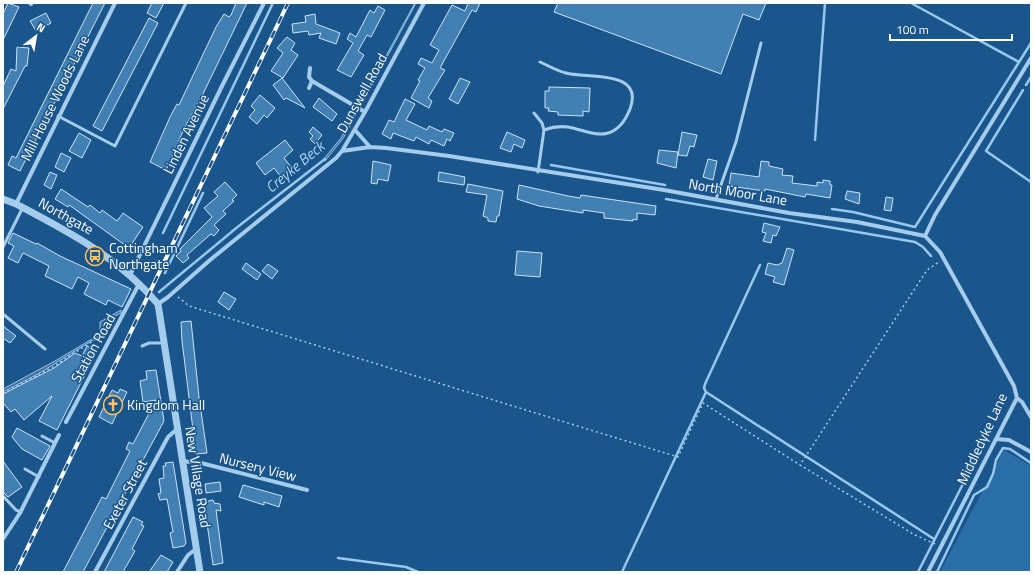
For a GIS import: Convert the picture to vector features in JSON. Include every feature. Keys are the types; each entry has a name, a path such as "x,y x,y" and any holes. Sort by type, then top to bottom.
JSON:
{"street":[{"name":"Mill House Woods Lane","path":"19,206 58,116 115,3"},
{"name":"Linden Avenue","path":"130,275 264,3"},
{"name":"Dunswell Road","path":"158,304 336,158 355,130 424,3"},
{"path":"925,236 935,216 1031,58"},
{"path":"310,68 309,77 312,81 364,111"},
{"path":"309,88 312,81"},
{"path":"355,130 370,147"},
{"name":"North Moor Lane","path":"342,151 370,147 449,156 538,172 857,222 925,236"},
{"name":"Northgate","path":"3,200 19,206 99,250 130,275 158,304"},
{"name":"Middledyke Lane","path":"925,236 940,252 944,259 1014,386 1017,398 928,572"},
{"name":"Station Road","path":"66,422 139,284"},
{"name":"New Village Road","path":"158,304 181,461 200,572"},
{"path":"1017,398 1022,402 1031,417"},
{"name":"Exeter Street","path":"95,572 168,437 177,429"},
{"path":"3,539 21,512 59,435"},
{"path":"996,440 1009,440 1031,452"},
{"name":"Nursery View","path":"181,461 201,463 307,490"},
{"path":"177,572 188,555 196,549"}],"lane":[{"path":"58,116 115,146 186,3"},
{"path":"716,200 738,136 760,43"},
{"path":"540,62 566,73 616,79 624,82 631,91 633,101 627,115 618,128 607,134 598,134 567,127 555,127 544,130"},
{"path":"534,113 542,123 544,130 538,172"},
{"path":"3,247 19,206"},
{"path":"3,314 45,349"},
{"path":"142,346 149,343 163,343"},
{"path":"42,436 55,443"},
{"path":"25,469 39,477"},
{"path":"3,496 16,510 21,512"}],"path":[{"path":"800,465 927,270 944,259"},
{"path":"173,293 189,306 678,457 703,403 800,465 915,535 936,544"},
{"path":"3,393 50,368 118,325"}],"shaded area":[{"path":"415,3 344,137 325,161 323,160 341,138"},
{"path":"121,310 121,313 109,319 98,337 38,374 3,392 3,389 97,336 100,332 100,322"},
{"path":"1004,450 1031,466 1031,572 940,572"}],"building":[{"path":"8,3 19,7 3,40 3,14"},
{"path":"93,3 105,3 20,171 8,165 12,156 16,158"},
{"path":"152,3 164,3 156,18 147,13"},
{"path":"236,3 247,3 202,96 185,127 178,142 180,142 166,170 150,162 170,117 177,104 179,105 216,27 224,14 229,17 231,15"},
{"path":"468,3 480,3 476,12 472,10 440,68 445,70 428,98 432,101 429,108 411,98 420,81 418,80 425,68 418,64 421,58 432,63 439,50 430,45 452,5 465,11"},
{"path":"558,3 766,3 759,20 743,14 721,74 554,12"},
{"path":"378,6 385,10 371,37 367,35 358,51 364,55 351,77 337,70 353,43 347,39 350,33 356,37 370,10 374,13"},
{"path":"46,13 51,23 36,31 30,21"},
{"path":"315,14 316,24 340,33 336,44 319,38 321,33 309,35 308,31 293,33 292,24 306,22 305,16"},
{"path":"149,18 158,23 102,131 93,126"},
{"path":"287,37 295,43 291,50 298,55 283,78 271,71 283,53 277,48"},
{"path":"17,47 29,48 27,66 25,66 3,109 3,86 11,69 16,71"},
{"path":"282,78 305,108 286,98 284,100 273,85"},
{"path":"460,78 470,82 458,104 449,99"},
{"path":"549,87 590,88 589,112 583,111 583,116 558,115 558,112 548,111 549,108 545,108 545,91 549,91"},
{"path":"260,95 275,108 267,118 264,115 257,124 249,117 255,110 251,106"},
{"path":"319,98 337,114 332,121 313,107"},
{"path":"405,99 415,104 406,120 427,130 429,126 442,132 444,129 454,133 450,141 447,139 444,146 431,140 429,144 416,137 414,141 393,133 391,139 382,134 389,120 394,122"},
{"path":"313,127 322,135 315,144 310,139 313,136 309,132"},
{"path":"507,132 525,140 522,148 514,144 511,152 500,148"},
{"path":"682,132 697,135 694,147 690,146 687,156 678,155"},
{"path":"79,133 91,140 82,158 69,151"},
{"path":"285,140 293,150 284,158 292,168 281,177 274,168 265,175 256,163"},
{"path":"659,150 678,152 676,168 657,163"},
{"path":"61,153 71,158 64,172 55,167"},
{"path":"708,159 717,161 713,180 703,177"},
{"path":"373,161 391,165 388,181 378,179 377,184 371,183"},
{"path":"761,161 769,162 769,166 783,169 782,175 793,176 792,183 817,186 817,182 823,183 823,180 830,181 830,185 832,185 830,198 806,194 805,197 765,189 765,191 729,186 731,173 759,177"},
{"path":"50,172 57,175 51,189 44,185"},
{"path":"439,172 465,177 464,185 438,181"},
{"path":"225,182 237,195 232,200 234,201 223,211 226,214 214,225 219,230 214,236 211,234 187,255 189,258 183,263 176,256 181,251 180,249 212,217 204,208 218,196 214,192"},
{"path":"468,184 503,191 499,216 497,216 496,222 488,221 488,218 483,216 487,195 466,192"},
{"path":"519,185 580,198 581,195 656,206 655,215 637,213 637,220 633,219 633,221 604,218 604,213 583,210 583,213 539,206 517,199"},
{"path":"61,189 88,207 90,205 100,213 102,210 117,221 123,213 143,227 129,248 69,205 68,207 55,199"},
{"path":"847,191 860,193 859,204 845,199"},
{"path":"886,197 893,198 891,211 884,210"},
{"path":"764,223 780,227 776,236 773,235 771,243 763,241 766,233 762,232"},
{"path":"13,233 36,244 37,243 60,256 131,289 122,307 108,300 106,305 84,294 89,283 78,277 72,289 45,276 49,266 23,253 18,263 8,258 14,246 8,243"},
{"path":"787,248 794,250 784,285 773,282 775,277 765,274 768,263 777,265 782,263"},
{"path":"517,251 542,253 540,277 515,275"},
{"path":"246,263 261,274 257,280 242,269"},
{"path":"268,264 278,271 272,279 262,271"},
{"path":"224,292 236,299 229,310 218,302"},
{"path":"191,321 199,397 207,453 196,454 181,322"},
{"path":"3,326 16,336 10,343 3,338"},
{"path":"87,346 97,351 57,430 39,421 52,396 24,420 15,409 11,412 3,403 3,394 54,368 75,353 82,356"},
{"path":"156,370 164,421 83,572 63,572 102,497 106,499 130,451 126,449 129,442 133,444 156,400 143,402 140,381 147,379 146,371"},
{"name":"Kingdom Hall","path":"120,389 127,392 112,424 99,417 112,390 118,393"},
{"path":"17,428 50,446 42,460 22,449 12,437"},
{"path":"3,461 22,487 8,497 3,492"},
{"path":"173,462 186,543 184,546 173,548 170,533 173,532 167,499 160,500 158,494 161,493 159,479 164,478 163,466 166,466 165,463"},
{"path":"220,482 221,491 206,493 205,484"},
{"path":"243,485 282,496 279,507 264,502 264,505 239,497"},
{"path":"213,500 214,503 220,504 221,511 216,510 223,563 213,565 204,502"},
{"path":"133,517 143,522 141,525 144,526 132,549 135,551 123,572 104,572"},
{"path":"161,555 173,562 167,572 149,572"}],"waterway":[{"path":"163,233 273,3"},
{"path":"815,140 825,3"},
{"path":"911,3 1019,62"},
{"path":"832,209 853,212 915,227 1031,43"},
{"path":"1026,85 1031,77"},
{"path":"1023,90 986,151 1031,182"},
{"name":"Creyke Beck","path":"159,292 240,225 325,159"},
{"path":"551,165 665,185"},
{"path":"165,273 203,193"},
{"path":"666,199 915,242 923,247 931,256"},
{"path":"760,265 705,384 704,388 706,392 934,539"},
{"path":"622,572 706,392"},
{"path":"918,572 989,433"},
{"path":"937,572 974,495 987,487 993,474 996,460 1003,448 1010,449 1031,463"},
{"path":"338,558 406,567 418,572"}],"railway":[{"path":"16,572 288,3"}],"place":[{"name":"Cottingham Northgate","path":"95,256"},
{"name":"Kingdom Hall","path":"113,405"}]}
